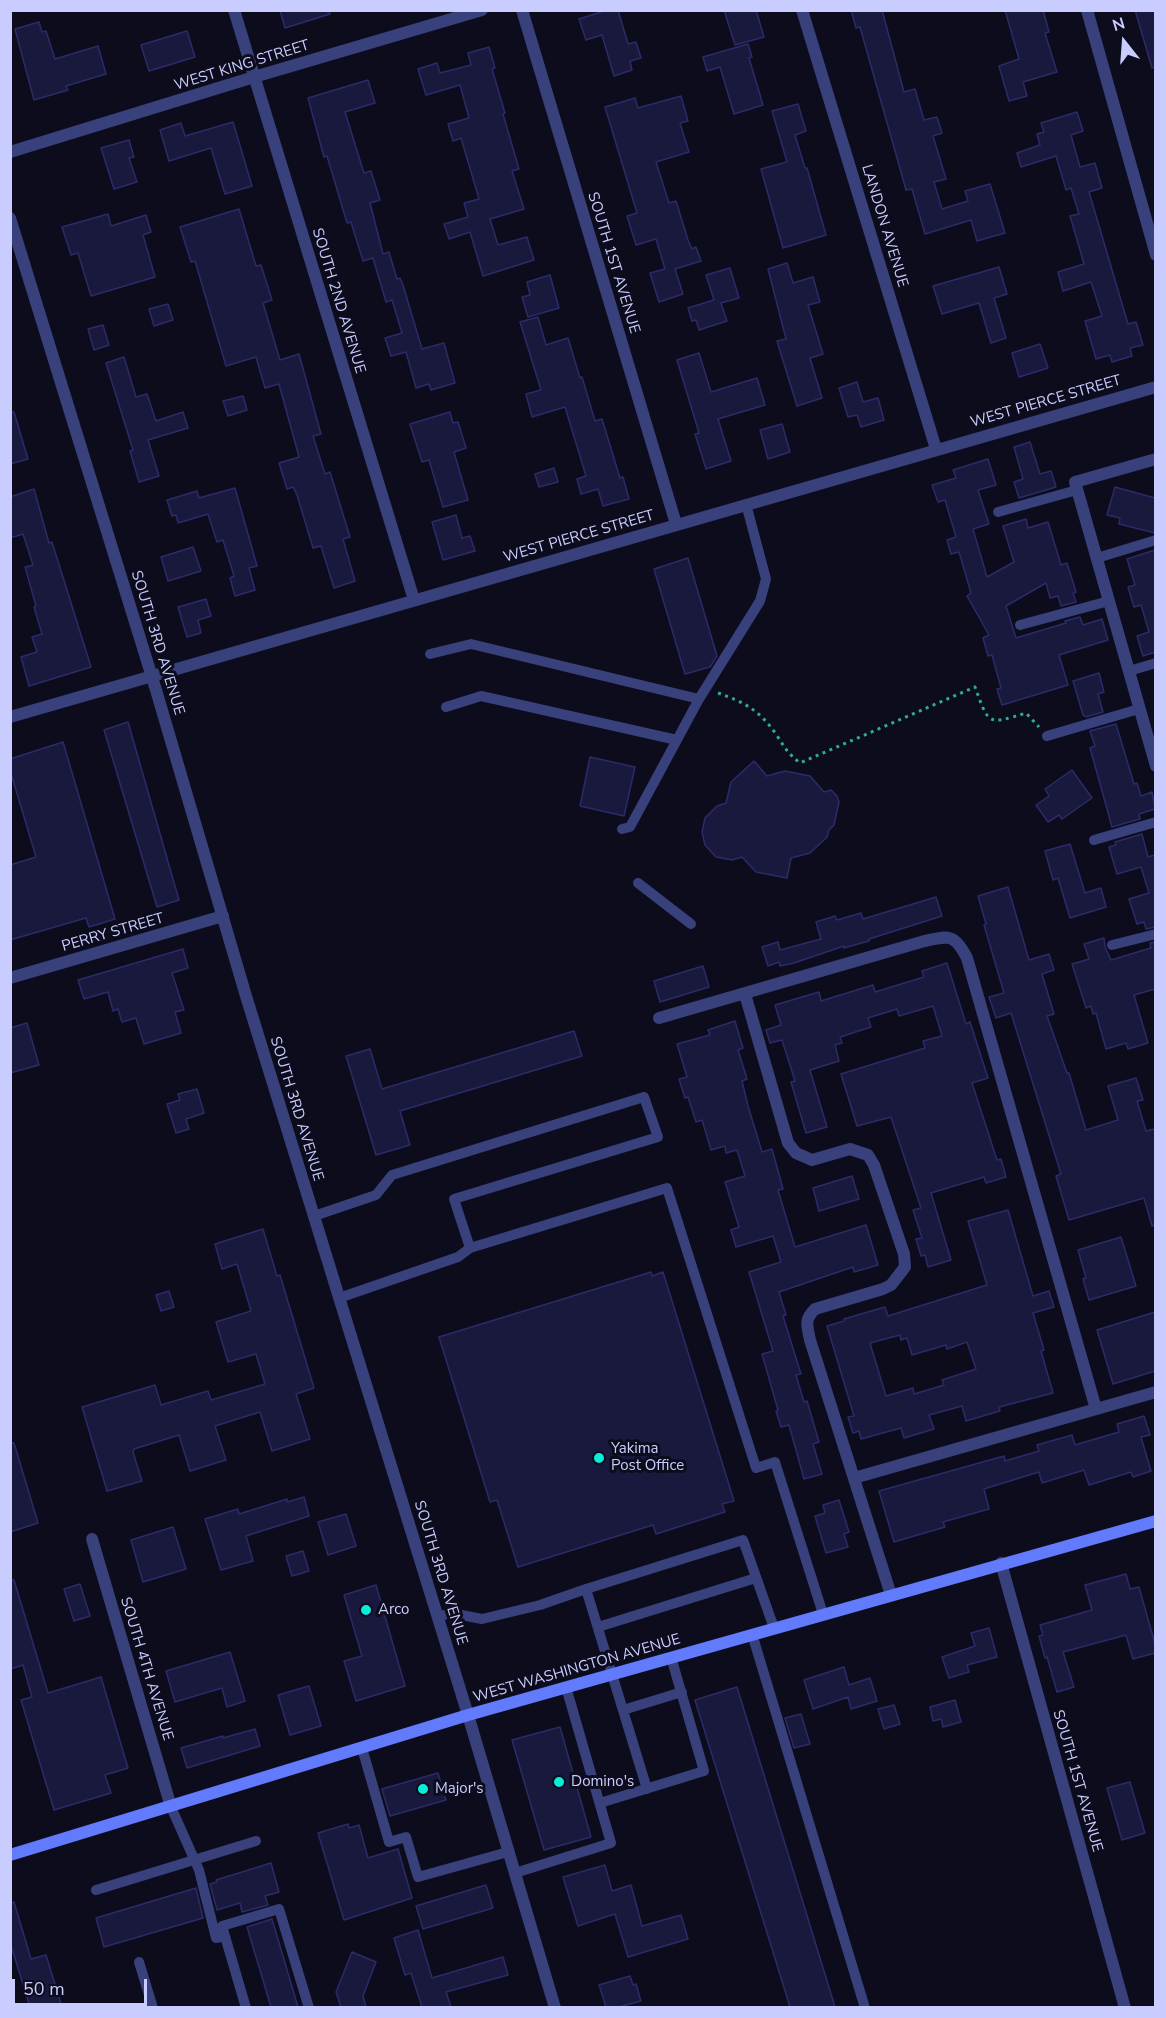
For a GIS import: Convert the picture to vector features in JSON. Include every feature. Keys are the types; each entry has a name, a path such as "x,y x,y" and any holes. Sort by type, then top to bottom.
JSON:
{"main road":[{"name":"WEST WASHINGTON AVENUE","path":"10,1855 468,1715 1155,1521"}],"street":[{"name":"SOUTH 2ND AVENUE","path":"234,10 414,600"},
{"name":"WEST KING STREET","path":"10,152 482,10"},
{"name":"SOUTH 1ST AVENUE","path":"522,10 676,524"},
{"name":"LANDON AVENUE","path":"802,10 936,449"},
{"path":"1087,10 1155,255"},
{"name":"SOUTH 3RD AVENUE","path":"10,218 151,675 246,996 468,1715 555,2007"},
{"name":"WEST PIERCE STREET","path":"10,717 1155,387"},
{"path":"1155,459 1075,482 1155,766"},
{"name":"PERRY STREET","path":"10,978 223,916"},
{"path":"658,1018 921,942 952,938 960,943 967,958 1096,1408"},
{"path":"745,994 788,1143 796,1153 812,1160 850,1149 868,1155 874,1166 904,1254 905,1267 891,1285 815,1310 808,1316 806,1324 891,1595"},
{"path":"854,1478 1155,1392"},
{"name":"SOUTH 4TH AVENUE","path":"92,1539 171,1807"},
{"name":"SOUTH 1ST AVENUE","path":"1001,1563 1125,2007"}],"lane":[{"path":"998,512 1077,489"},
{"path":"622,829 630,827 705,688 760,601 766,579 746,504"},
{"path":"1097,558 1155,540"},
{"path":"1020,625 1109,601"},
{"path":"430,654 471,644 699,699"},
{"path":"1129,671 1155,663"},
{"path":"446,707 481,696 676,740"},
{"path":"1047,736 1139,708"},
{"path":"1094,840 1155,822"},
{"path":"638,883 691,924"},
{"path":"1112,945 1155,934"},
{"path":"314,1216 376,1195 392,1175 644,1097 658,1137 454,1199 470,1248"},
{"path":"339,1298 458,1257 470,1248 667,1188 756,1468 775,1462 822,1614"},
{"path":"437,1617 451,1613 482,1619 540,1605 743,1540 774,1628"},
{"path":"598,1627 756,1578"},
{"path":"586,1589 647,1789"},
{"path":"752,1634 865,2007"},
{"path":"600,1803 704,1772 672,1657"},
{"path":"515,1873 611,1843 566,1688"},
{"path":"623,1710 681,1692"},
{"path":"363,1748 389,1842 406,1837 418,1877 508,1852"},
{"path":"171,1807 199,1870 216,1938 225,1936"},
{"path":"96,1890 256,1841"},
{"path":"246,2007 222,1926 279,1909 309,2007"},
{"path":"139,1962 153,2007"}],"path":[{"path":"705,688 744,702 763,718 783,747 800,763 975,687 985,713 991,721 996,722 1026,713 1047,736"}],"building":[{"path":"280,10 329,10 330,14 285,28"},
{"path":"607,10 618,10 628,44 636,42 641,58 630,61 632,70 614,76 602,35 586,40 579,19"},
{"path":"724,10 756,10 764,37 735,45"},
{"path":"851,10 882,10 904,92 915,89 924,120 937,117 942,133 933,136 946,179 934,182 942,209 968,201 965,191 990,184 1005,233 977,241 971,220 925,234 912,189 906,190 860,27 856,28"},
{"path":"1005,10 1043,10 1049,32 1045,33 1057,72 1023,82 1027,96 1009,101 999,66 1019,59"},
{"path":"1135,10 1155,10 1155,67 1152,68"},
{"path":"39,22 42,32 46,31 55,59 98,46 106,74 66,86 68,90 34,100 15,29"},
{"path":"187,31 195,57 149,71 141,45"},
{"path":"748,44 752,57 749,58 763,105 734,114 720,67 707,71 703,57"},
{"path":"489,47 495,68 492,69 505,113 503,114 519,169 512,171 524,209 490,219 498,245 527,237 534,260 483,276 470,232 449,239 444,224 468,217 464,203 479,199 461,138 453,141 448,124 469,118 460,85 426,95 418,69 437,63 440,73 471,65 468,53"},
{"path":"368,80 375,103 345,112 364,173 371,171 380,200 370,203 383,254 389,252 397,279 400,278 403,285 422,349 444,343 455,383 431,390 429,384 416,388 406,352 391,356 385,338 402,333 392,300 386,302 373,258 363,261 351,222 347,223 327,156 324,157 308,98"},
{"path":"681,96 688,121 680,123 689,152 656,162 669,203 676,201 688,240 692,249 696,247 701,261 675,269 683,294 659,302 650,273 665,269 656,239 636,245 627,216 637,213 605,107 635,98 638,108"},
{"path":"798,104 806,131 795,135 826,235 783,248 761,169 787,162 772,111"},
{"path":"1077,112 1083,131 1071,135 1080,167 1095,163 1102,188 1089,192 1128,324 1136,322 1143,345 1130,348 1132,356 1112,362 1110,355 1096,359 1085,321 1102,316 1091,282 1063,291 1058,272 1084,264 1070,216 1079,214 1071,188 1066,190 1056,156 1021,167 1017,153 1040,145 1037,134 1044,132 1041,123"},
{"path":"233,122 252,186 225,194 211,148 169,161 160,130 181,123 185,136"},
{"path":"129,140 134,157 129,158 137,182 114,189 101,148"},
{"path":"239,209 256,266 261,265 272,300 263,303 280,360 299,354 321,434 313,436 325,474 330,472 350,537 343,539 355,581 334,588 321,546 313,548 297,495 293,487 287,489 279,463 299,457 279,384 265,388 256,357 226,366 195,261 191,262 180,227"},
{"path":"108,214 111,226 146,215 151,232 143,235 155,277 91,296 78,253 71,255 62,227"},
{"path":"787,263 793,283 813,277 820,302 808,305 823,354 810,358 822,398 797,406 777,341 786,339 768,269"},
{"path":"999,267 1007,294 994,298 1006,338 991,343 979,303 942,314 933,286"},
{"path":"730,268 739,298 721,303 727,321 699,330 696,320 692,321 688,308 714,300 706,275"},
{"path":"550,275 559,308 528,317 522,297 530,295 527,282"},
{"path":"168,304 173,320 154,326 149,309"},
{"path":"538,317 546,345 568,338 595,421 602,419 620,478 623,477 629,499 603,506 598,489 581,494 577,479 586,476 565,407 532,417 526,394 541,390 520,322"},
{"path":"103,325 109,345 94,350 88,329"},
{"path":"1040,344 1048,368 1019,377 1012,353"},
{"path":"699,353 711,392 757,378 765,405 718,419 731,461 706,469 695,434 699,433 677,360"},
{"path":"124,357 136,397 147,394 156,421 183,412 188,428 148,440 159,476 139,482 130,451 133,450 106,363"},
{"path":"857,382 863,402 878,398 884,420 861,427 857,415 848,417 839,388"},
{"path":"243,396 247,410 228,416 223,401"},
{"path":"10,412 14,412 28,459 10,464"},
{"path":"450,412 453,423 458,422 466,448 454,452 468,500 443,507 429,460 422,462 410,424"},
{"path":"782,424 790,452 768,459 760,430"},
{"path":"1030,442 1040,474 1051,471 1056,487 1019,498 1014,482 1023,479 1014,447"},
{"path":"988,459 996,485 978,490 989,524 973,529 987,577 1014,562 1003,526 1026,519 1028,528 1048,522 1061,565 1067,563 1076,592 1073,593 1076,602 1061,606 1058,596 1050,598 1046,583 1006,606 1016,638 1080,617 1083,625 1102,619 1108,640 1059,655 1068,685 1002,705 997,689 1001,688 992,655 988,656 983,638 989,635 967,596 971,593 959,552 951,554 947,540 956,537 945,500 938,502 932,485 956,478 953,470"},
{"path":"554,468 558,482 539,487 535,474"},
{"path":"1115,487 1155,498 1155,533 1119,524 1120,518 1107,515"},
{"path":"235,488 257,566 249,568 255,590 235,596 230,578 234,576 223,540 217,542 208,514 178,523 176,515 172,516 167,500 197,491 199,498"},
{"path":"34,489 49,543 52,542 91,667 29,686 21,657 37,652 32,637 42,634 25,567 33,565 23,534 10,538 10,497"},
{"path":"456,515 462,538 470,536 475,551 443,560 432,522"},
{"path":"193,547 201,571 168,581 161,557"},
{"path":"1155,550 1155,652 1143,656 1137,636 1149,632 1141,605 1134,607 1128,587 1135,585 1127,559"},
{"path":"688,558 717,656 710,667 685,674 654,569"},
{"path":"206,599 211,616 198,620 201,633 187,637 178,607"},
{"path":"1099,673 1104,692 1098,694 1103,712 1086,717 1083,715 1073,681"},
{"path":"128,722 179,900 157,907 104,730"},
{"path":"1116,724 1134,784 1137,783 1141,796 1152,792 1155,809 1139,814 1140,819 1112,827 1090,748 1095,746 1090,731"},
{"path":"63,742 115,919 89,927 86,918 10,940 10,865 36,857 10,770 10,759"},
{"path":"590,757 635,767 624,816 580,806"},
{"path":"754,761 767,776 785,771 810,776 824,792 831,790 839,802 834,825 827,837 810,853 791,858 787,878 756,872 742,857 732,860 716,857 705,845 702,832 705,818 717,806 726,803 731,782"},
{"path":"1072,770 1092,798 1062,819 1059,815 1048,822 1036,805 1049,796 1045,789"},
{"path":"1142,834 1148,857 1155,855 1155,927 1146,929 1144,922 1137,924 1129,899 1149,893 1141,867 1117,874 1109,847 1116,845 1115,842"},
{"path":"1070,844 1085,893 1101,888 1106,907 1070,918 1058,878 1053,880 1045,851"},
{"path":"1008,887 1029,960 1049,954 1054,970 1042,974 1054,1014 1047,1016 1067,1073 1069,1073 1086,1130 1118,1120 1108,1086 1136,1078 1143,1100 1137,1101 1146,1131 1155,1129 1155,1225 1152,1226 1144,1198 1069,1220 1056,1176 1061,1174 1011,1013 996,1018 989,997 1004,993 978,896"},
{"path":"936,897 942,916 794,963 780,966 779,962 768,966 762,947 778,942 780,950 821,939 816,922 835,916 837,920 861,913 863,919"},
{"path":"1104,938 1111,960 1151,948 1150,943 1155,942 1155,989 1134,995 1148,1043 1128,1049 1126,1043 1106,1049 1096,1013 1093,1014 1091,1006 1086,1008 1072,964 1089,959 1084,944"},
{"path":"183,949 188,968 172,973 184,1010 175,1012 181,1033 144,1044 136,1018 122,1022 118,1009 113,1011 108,992 84,999 78,980"},
{"path":"947,963 966,1024 970,1022 988,1078 972,1083 997,1160 1001,1159 1006,1177 986,1183 984,1177 931,1193 951,1260 928,1267 925,1255 921,1256 916,1239 922,1238 913,1210 921,1208 891,1117 857,1126 841,1074 925,1048 923,1041 942,1036 933,1006 899,1016 897,1009 868,1018 871,1027 840,1037 842,1043 835,1045 839,1061 810,1070 827,1127 806,1133 791,1082 795,1081 782,1040 770,1043 766,1030 781,1025 775,1005 819,992 821,1001 873,985 875,992 924,977 922,971"},
{"path":"703,966 709,987 660,1002 654,981"},
{"path":"735,1021 743,1048 738,1050 747,1079 742,1081 748,1106 762,1152 772,1149 783,1189 778,1190 795,1247 866,1225 878,1265 854,1272 853,1267 779,1292 786,1315 783,1316 801,1374 796,1375 804,1402 807,1401 819,1442 813,1444 822,1474 804,1479 789,1425 781,1427 776,1411 778,1410 762,1354 773,1351 749,1272 781,1262 773,1236 736,1247 731,1230 739,1227 725,1182 745,1176 737,1150 726,1153 725,1146 711,1150 702,1120 696,1122 679,1079 687,1077 677,1044 710,1035 708,1030"},
{"path":"27,1023 39,1065 10,1073 10,1028"},
{"path":"574,1031 582,1056 400,1111 410,1145 376,1155 346,1056 370,1049 382,1089"},
{"path":"197,1089 204,1113 186,1119 189,1129 176,1133 167,1104 180,1100 178,1094"},
{"path":"852,1176 859,1199 819,1211 813,1188"},
{"path":"1008,1210 1033,1296 1049,1291 1054,1307 1033,1313 1053,1393 999,1407 1000,1411 966,1421 962,1406 929,1415 934,1429 904,1438 901,1428 861,1439 859,1431 853,1433 848,1417 854,1416 827,1326 885,1307 888,1316 987,1285 968,1221","holes":["900,1335 901,1340 907,1338 912,1355 946,1345 947,1349 967,1342 976,1369 942,1380 944,1385 914,1394 913,1388 886,1396 870,1343"]},
{"path":"263,1229 277,1276 280,1275 314,1388 296,1394 310,1439 272,1451 260,1412 215,1426 226,1460 190,1471 179,1435 134,1449 142,1481 107,1491 82,1407 155,1385 161,1405 208,1391 211,1400 265,1384 256,1354 228,1362 216,1322 251,1311 237,1264 222,1269 215,1244"},
{"path":"1121,1237 1136,1286 1089,1300 1078,1250"},
{"name":"Yakima Post Office","path":"651,1272 652,1276 663,1272 734,1501 722,1504 725,1512 656,1534 653,1525 518,1567 497,1500 490,1502 439,1337"},
{"path":"169,1291 174,1307 161,1311 156,1295"},
{"path":"1155,1312 1155,1371 1113,1384 1097,1330"},
{"path":"1144,1416 1150,1435 1141,1437 1151,1471 1133,1477 1131,1472 1089,1485 1084,1470 1042,1483 1039,1472 984,1489 989,1509 943,1522 945,1527 894,1542 879,1491 1004,1456 1005,1461 1039,1451 1037,1445 1072,1435 1075,1445 1119,1432 1117,1424"},
{"path":"10,1443 14,1443 38,1523 10,1532"},
{"path":"304,1497 309,1516 246,1536 253,1561 221,1570 205,1519 238,1509 239,1514 287,1499 287,1502"},
{"path":"839,1500 849,1532 844,1534 848,1547 826,1553 815,1516 825,1513 823,1505"},
{"path":"346,1514 356,1546 328,1555 318,1522"},
{"path":"173,1527 186,1569 143,1582 131,1540"},
{"path":"303,1551 309,1571 292,1576 286,1556"},
{"path":"1126,1574 1130,1589 1139,1587 1155,1644 1155,1653 1133,1659 1126,1635 1063,1652 1074,1687 1057,1692 1039,1636 1043,1635 1040,1625 1092,1610 1085,1585"},
{"path":"10,1580 14,1580 48,1693 101,1677 128,1768 105,1775 111,1793 54,1810 21,1700 32,1697 23,1665 10,1669"},
{"path":"80,1584 90,1616 74,1621 64,1589"},
{"path":"376,1585 405,1686 356,1701 344,1661 362,1656 344,1595"},
{"path":"989,1628 997,1657 967,1665 969,1672 949,1678 942,1657 975,1646 971,1633"},
{"path":"230,1652 245,1701 227,1707 222,1688 175,1702 166,1671"},
{"path":"844,1667 849,1685 870,1678 877,1701 851,1709 848,1697 813,1709 804,1680"},
{"path":"309,1686 321,1726 290,1735 278,1695"},
{"path":"737,1687 835,2007 790,2007 695,1700"},
{"path":"955,1700 961,1722 943,1727 941,1719 933,1721 930,1707"},
{"path":"894,1705 900,1724 884,1729 878,1709"},
{"path":"801,1714 810,1744 794,1748 785,1718"},
{"path":"560,1727 591,1837 544,1850 512,1740"},
{"path":"255,1729 260,1746 187,1768 181,1748"},
{"path":"438,1773 446,1800 390,1816 382,1789"},
{"path":"1130,1782 1145,1833 1122,1840 1107,1788"},
{"path":"348,1824 349,1828 359,1825 368,1858 398,1849 412,1898 344,1920 318,1833"},
{"path":"271,1863 279,1892 265,1896 268,1905 242,1912 240,1903 217,1910 210,1884 217,1882 216,1880"},
{"path":"605,1865 612,1891 631,1885 642,1926 681,1915 688,1939 628,1957 615,1914 578,1926 563,1877"},
{"path":"486,1885 493,1908 423,1929 416,1906"},
{"path":"196,1888 203,1918 104,1947 96,1918"},
{"path":"14,1902 31,1959 46,1955 62,2007 30,2007 10,1942 10,1903"},
{"path":"272,1919 298,2007 271,2007 247,1927"},
{"path":"418,1930 432,1978 503,1957 508,1975 446,1992 451,2007 422,2007 411,1973 405,1975 394,1938"},
{"path":"352,1952 376,1962 363,1996 366,2007 341,2007 336,1992"},
{"path":"630,1976 633,1985 636,1984 641,2001 619,2007 606,2007 599,1985"}],"place":[{"name":"Yakima Post Office","path":"599,1458"},
{"name":"Arco","path":"366,1610"},
{"name":"Domino's","path":"559,1782"},
{"name":"Major's","path":"423,1789"}]}
